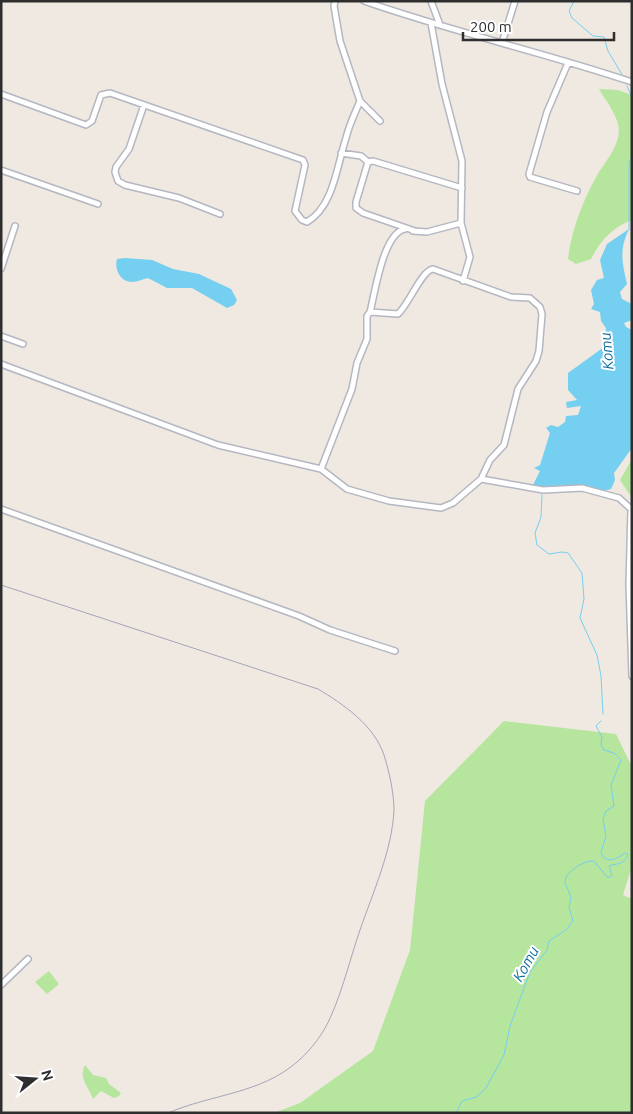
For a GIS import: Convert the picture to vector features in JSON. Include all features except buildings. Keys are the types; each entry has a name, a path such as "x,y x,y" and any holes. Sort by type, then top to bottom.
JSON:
{"street":[{"path":"335,1 334,6 340,41 360,101 380,121"},
{"path":"364,1 431,23 632,82"},
{"path":"431,1 440,25"},
{"path":"502,43 515,1"},
{"path":"431,23 442,84 462,161 461,223 470,257 462,281"},
{"path":"568,62 547,112 529,174 530,177 577,190"},
{"path":"1,94 86,125 92,121 100,97 104,94 110,94 303,160 305,164 294,211 302,220 307,222 322,208 332,187 360,101"},
{"path":"144,105 129,149 116,167 118,181 125,185 187,200 220,214"},
{"path":"342,153 361,156 368,162 373,161 462,188"},
{"path":"368,162 356,202 356,208 363,214 415,231"},
{"path":"1,170 98,204"},
{"path":"321,469 352,389 357,363 367,339 367,316 370,312 390,240 400,230 427,232 461,223"},
{"path":"1,269 15,226"},
{"path":"1,364 218,445 321,469 347,489 388,500 441,508 453,503 481,479 490,460 504,445 518,389 536,361 539,351 542,314 540,307 530,298 511,296 462,281 433,269 428,270 405,308 398,314 370,312"},
{"path":"1,336 23,344"},
{"path":"481,479 543,490 582,488 619,498 632,510 629,584 632,676"},
{"path":"1,508 299,616 330,630 395,651"},
{"path":"1,985 28,959"}],"green space":[{"path":"599,89 618,90 632,95 632,220 608,235 591,259 576,264 568,259 578,218 595,179 616,144 619,131 615,115"},
{"path":"632,459 632,498 620,480"},
{"path":"504,721 616,734 632,767 632,866 623,895 632,899 632,1113 274,1113 300,1103 373,1051 410,950 425,801"},
{"path":"49,971 59,984 47,994 35,982"},
{"path":"85,1065 93,1075 106,1078 109,1084 121,1093 119,1096 114,1098 101,1091 93,1099 83,1078"}],"water":[{"path":"629,229 622,256 627,284 620,292 622,299 632,304 632,320 624,323 626,327 632,330 632,448 614,473 615,480 611,489 603,490 585,486 574,486 531,489 540,471 534,468 540,465 550,433 546,428 551,425 558,427 565,422 566,416 578,415 581,406 567,408 566,402 577,400 568,390 568,373 604,347 606,328 601,321 600,312 591,309 594,304 591,290 597,280 604,278 600,260 607,244"},
{"path":"117,259 152,260 173,269 199,274 231,289 237,300 234,305 227,308 192,288 167,288 148,278 134,282 124,280 117,271 116,263"}],"waterway":[{"name":"Komu","path":"574,1 569,11 572,18 593,36 604,37 608,51 624,78"},
{"name":"Komu","path":"627,86 632,98"},
{"name":"Komu","path":"629,230 629,162 632,157"},
{"name":"Komu","path":"542,495 541,517 535,533 537,545 549,554 568,553 582,573 584,599 580,618 597,655 601,676 603,714"},
{"name":"Komu","path":"456,1113 462,1101 476,1097 486,1088 504,1055 510,1026 530,972 547,950 549,941 566,930 573,921 569,907 571,897 565,883 566,877 578,866 594,861 607,877 610,877 612,876 609,866 623,862 627,858 628,854 625,853 609,860 603,857 601,852 606,836 603,819 606,811 614,806 611,785 621,760 614,753 604,750 601,745 602,737 596,726 601,721"}],"railway":[{"path":"1,585 318,689 357,716 373,734 384,755 394,803 390,841 339,995 325,1029 312,1047 283,1073 252,1087 168,1113"}]}
